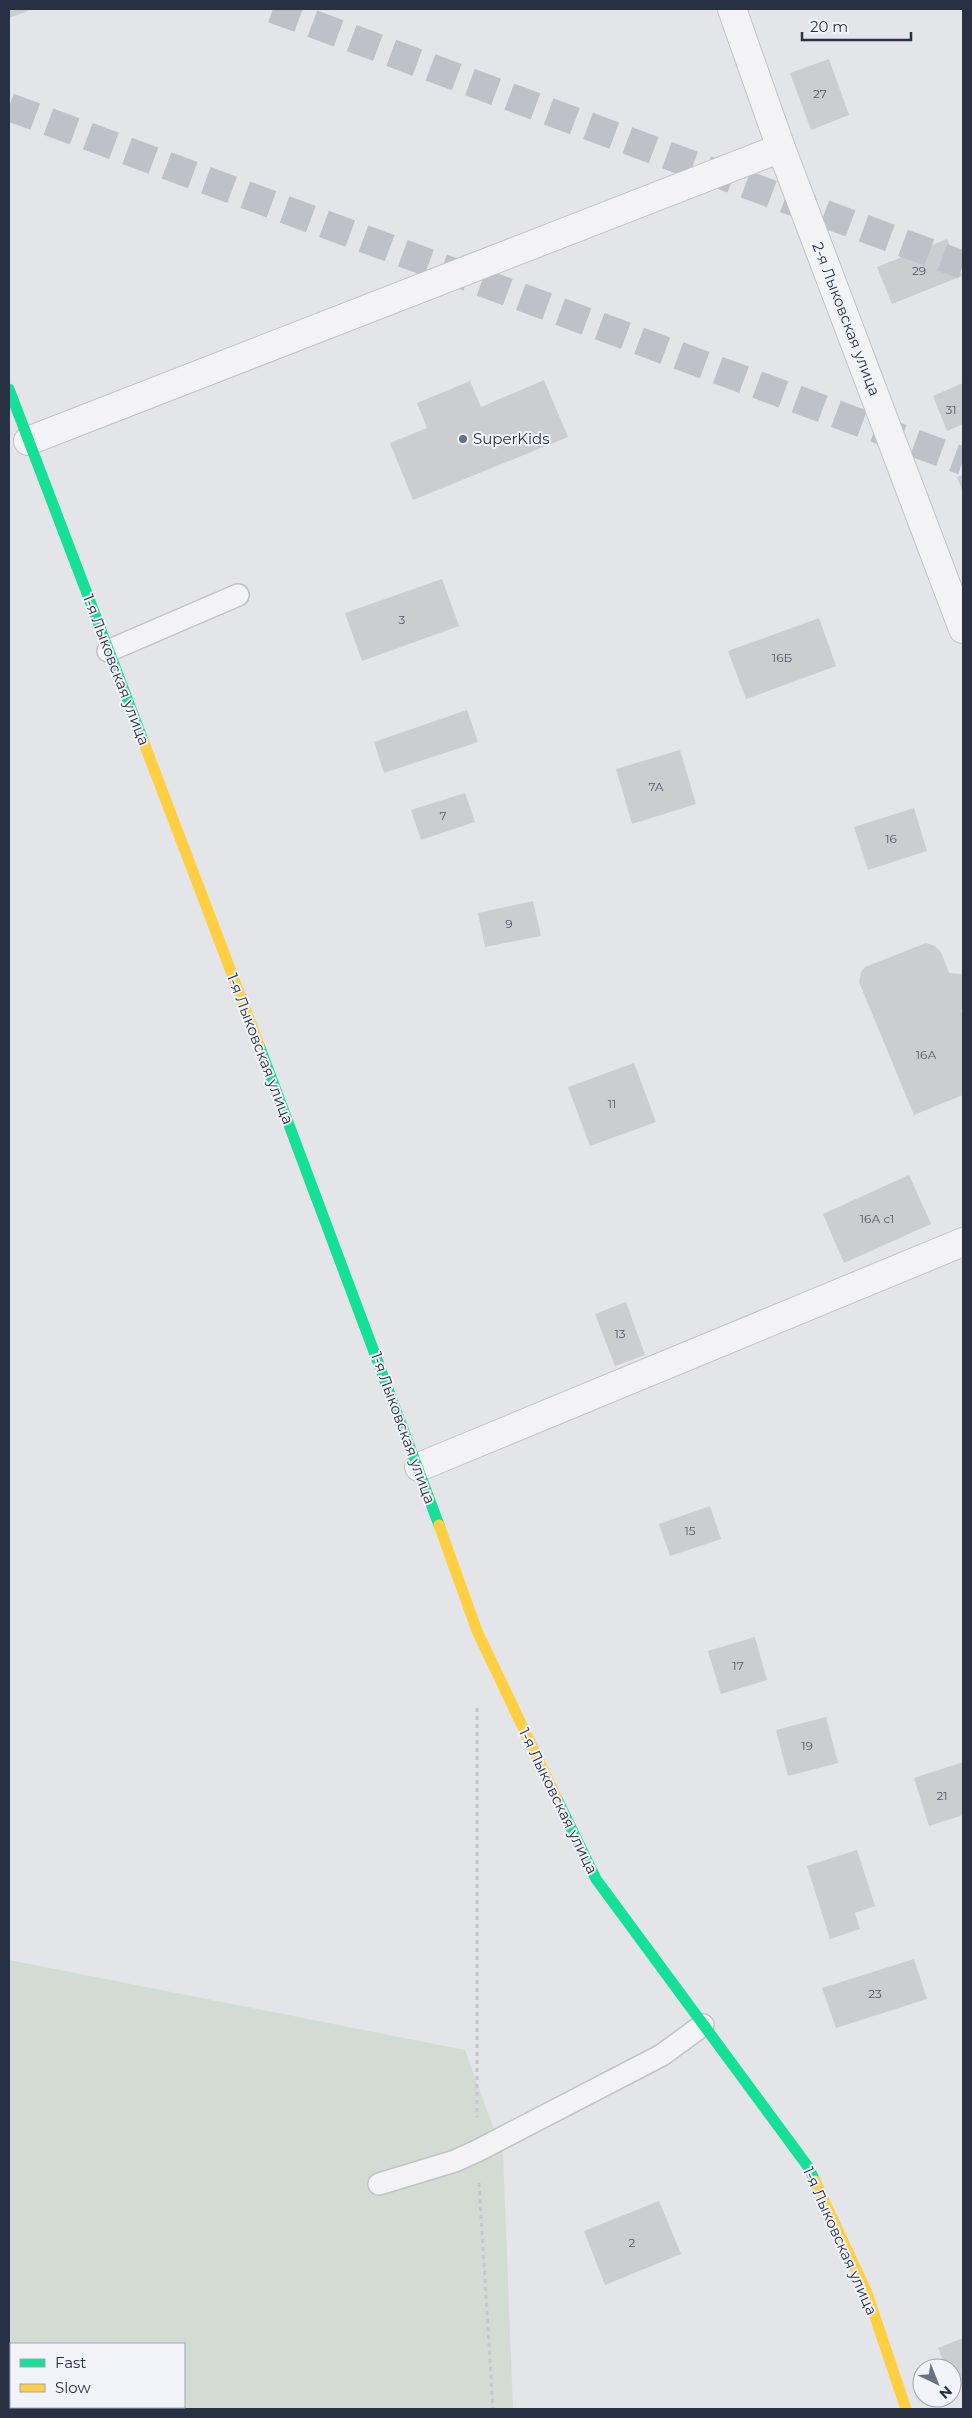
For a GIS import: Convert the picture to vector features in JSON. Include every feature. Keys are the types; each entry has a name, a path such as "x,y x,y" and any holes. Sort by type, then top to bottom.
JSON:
{"street":[{"name":"2-я Лыковская улица","path":"732,9 781,148 963,629"},
{"path":"28,441 781,148"},
{"name":"1-я Лыковская улица","path":"9,389 419,1467 476,1631 596,1879 809,2168 867,2293 906,2409"},
{"path":"419,1467 963,1242"}],"lane":[{"path":"108,651 238,595"},
{"path":"379,2184 455,2161 477,2151 662,2055 704,2025"}],"path":[{"path":"477,1701 477,2151 493,2409"}],"shaded area":[{"path":"9,1960 465,2050 503,2154 513,2409 9,2409"}],"building":[{"path":"9,9 27,9 28,11 9,18"},
{"path":"829,59 849,115 811,130 790,73"},
{"path":"947,239 962,276 892,304 877,267"},
{"path":"544,380 568,437 413,500 390,443 427,428 417,403 470,381 481,407"},
{"path":"963,383 963,424 947,431 933,396"},
{"path":"963,475 963,493 957,477"},
{"path":"442,579 459,626 362,661 345,613"},
{"path":"819,618 836,666 746,699 728,651"},
{"path":"467,710 478,742 384,773 374,742"},
{"path":"680,750 696,804 632,824 616,769"},
{"path":"465,793 475,822 421,840 411,810"},
{"path":"914,808 927,851 868,870 854,827"},
{"path":"533,901 541,936 485,947 478,913"},
{"path":"926,943 935,946 941,952 949,973 963,974 963,1009 961,1010 963,1015 963,1095 914,1115 859,982 861,972 865,967"},
{"path":"634,1063 656,1122 590,1146 568,1087"},
{"path":"909,1175 931,1224 844,1263 823,1214"},
{"path":"626,1302 645,1355 615,1366 595,1314"},
{"path":"710,1506 721,1539 670,1556 659,1524"},
{"path":"755,1637 767,1680 721,1694 708,1651"},
{"path":"826,1717 838,1763 788,1776 776,1730"},
{"path":"963,1762 963,1815 929,1826 914,1778"},
{"path":"857,1850 875,1906 855,1913 860,1929 830,1939 807,1866"},
{"path":"914,1959 927,1999 836,2028 822,1988"},
{"path":"659,2201 681,2254 605,2285 584,2231"},
{"path":"963,2338 963,2386 962,2358 942,2358 938,2348"}],"tunnel":[{"path":"273,9 963,265"},
{"path":"9,107 963,461"}],"traffic: fast":[{"path":"9,389 144,743"},
{"path":"259,1045 439,1525"},
{"path":"557,1799 596,1879 809,2168 815,2181"}],"traffic: slow":[{"path":"144,743 259,1045"},
{"path":"439,1525 477,1631 557,1799"},
{"path":"815,2181 867,2293 906,2409"}],"place":[{"name":"SuperKids","path":"463,439"}]}
